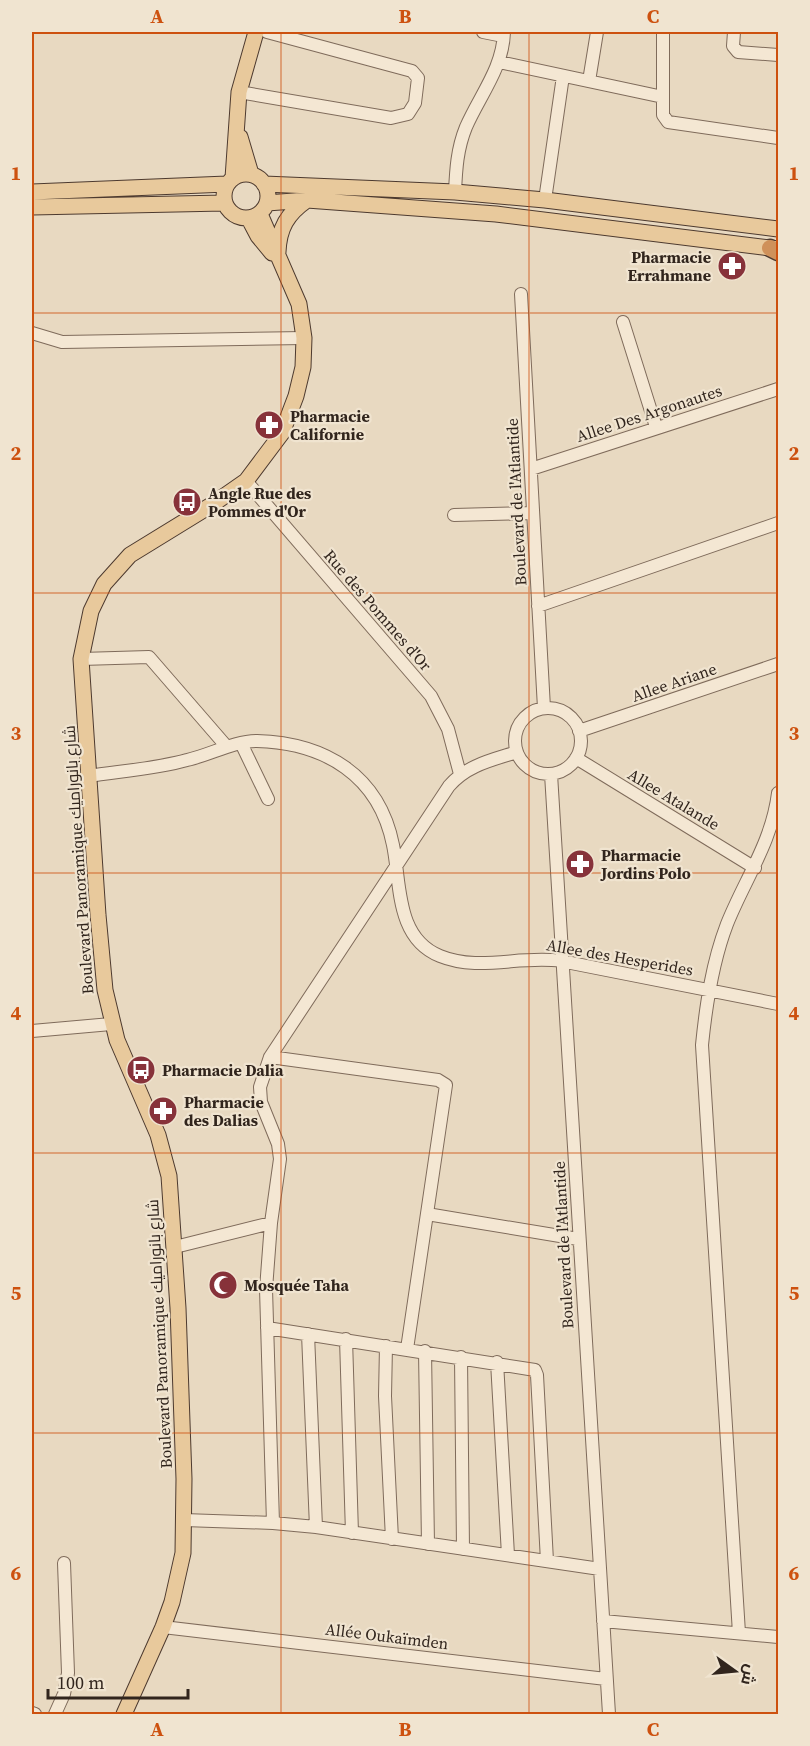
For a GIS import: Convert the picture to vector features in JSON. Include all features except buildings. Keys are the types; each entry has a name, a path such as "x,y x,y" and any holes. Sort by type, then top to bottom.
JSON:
{"main road":[{"path":"224,203 230,181 239,92 256,32"},
{"path":"237,126 258,179 268,194 259,212"},
{"path":"32,192 258,179 545,200 778,229"},
{"path":"224,203 233,215 259,212 307,200 496,214 776,250"},
{"path":"278,258 283,224 294,209 307,200"},
{"path":"32,207 224,203"},
{"name":"Boulevard Panoramique شارع بانوراميك","path":"124,1714 164,1627 183,1553 184,1520 175,1247 169,1176 158,1135 124,1061 111,1024 102,967 81,659 91,611 104,584 130,555 246,481 282,433 296,396 303,367 304,338 299,304 278,258 263,243 259,212"}],"street":[{"path":"239,92 391,118 408,114 415,103 418,78 412,71 267,32"},
{"path":"455,192 456,159 460,143 499,62 503,34 483,32"},
{"path":"589,81 597,32"},
{"path":"663,32 663,115 672,123 778,138"},
{"path":"734,32 733,46 738,52 778,55"},
{"path":"499,62 663,97"},
{"path":"545,200 562,75"},
{"name":"Boulevard de l'Atlantide","path":"521,294 544,708"},
{"path":"623,322 657,427"},
{"path":"32,333 62,342 304,338"},
{"name":"Allee Des Argonautes","path":"531,470 778,389"},
{"name":"Rue des Pommes d'Or","path":"246,481 431,696 448,729 460,774"},
{"path":"454,515 533,513"},
{"path":"538,606 778,523"},
{"path":"81,659 148,657 227,747"},
{"name":"Allee Ariane","path":"579,731 778,664"},
{"path":"544,708 567,714 579,731 581,744 576,758 564,770 551,774 532,769 517,752 516,736 521,724 529,714 544,708"},
{"name":"Allee des Hesperides","path":"88,776 184,761 241,743 280,742 308,748 335,760 360,779 376,799 388,824 401,908 419,941 438,956 461,963 492,964 541,958 778,1004"},
{"path":"241,743 268,799"},
{"path":"273,1523 267,1328 271,1223 280,1159 278,1144 261,1102 260,1087 270,1057 460,774 517,752"},
{"name":"Allee Atalande","path":"576,758 756,868"},
{"name":"Boulevard de l'Atlantide","path":"551,774 609,1714"},
{"path":"739,1633 702,1065 709,989 726,927 756,868 770,834 778,793"},
{"path":"32,1031 111,1024"},
{"path":"270,1057 438,1080 446,1085 407,1349"},
{"path":"427,1214 578,1239"},
{"path":"175,1247 271,1223"},
{"path":"267,1328 532,1368 537,1375 547,1561"},
{"path":"308,1334 316,1527"},
{"path":"346,1339 352,1533"},
{"path":"386,1346 385,1407 392,1539"},
{"path":"424,1351 428,1544"},
{"path":"461,1357 464,1549"},
{"path":"496,1362 508,1555"},
{"path":"184,1520 316,1527 600,1569"},
{"path":"55,1714 64,1694 68,1673 64,1563"},
{"path":"603,1621 778,1637"},
{"name":"Allée Oukaïmden","path":"164,1627 606,1679"}],"place":[{"name":"Pharmacie Errahmane","path":"732,266"},
{"name":"Pharmacie Californie","path":"269,425"},
{"name":"Angle Rue des Pommes d'Or","path":"187,502"},
{"name":"Pharmacie Jordins Polo","path":"580,864"},
{"name":"Pharmacie Dalia","path":"141,1070"},
{"name":"Pharmacie des Dalias","path":"163,1111"},
{"name":"Mosquée Taha","path":"223,1285"}]}
